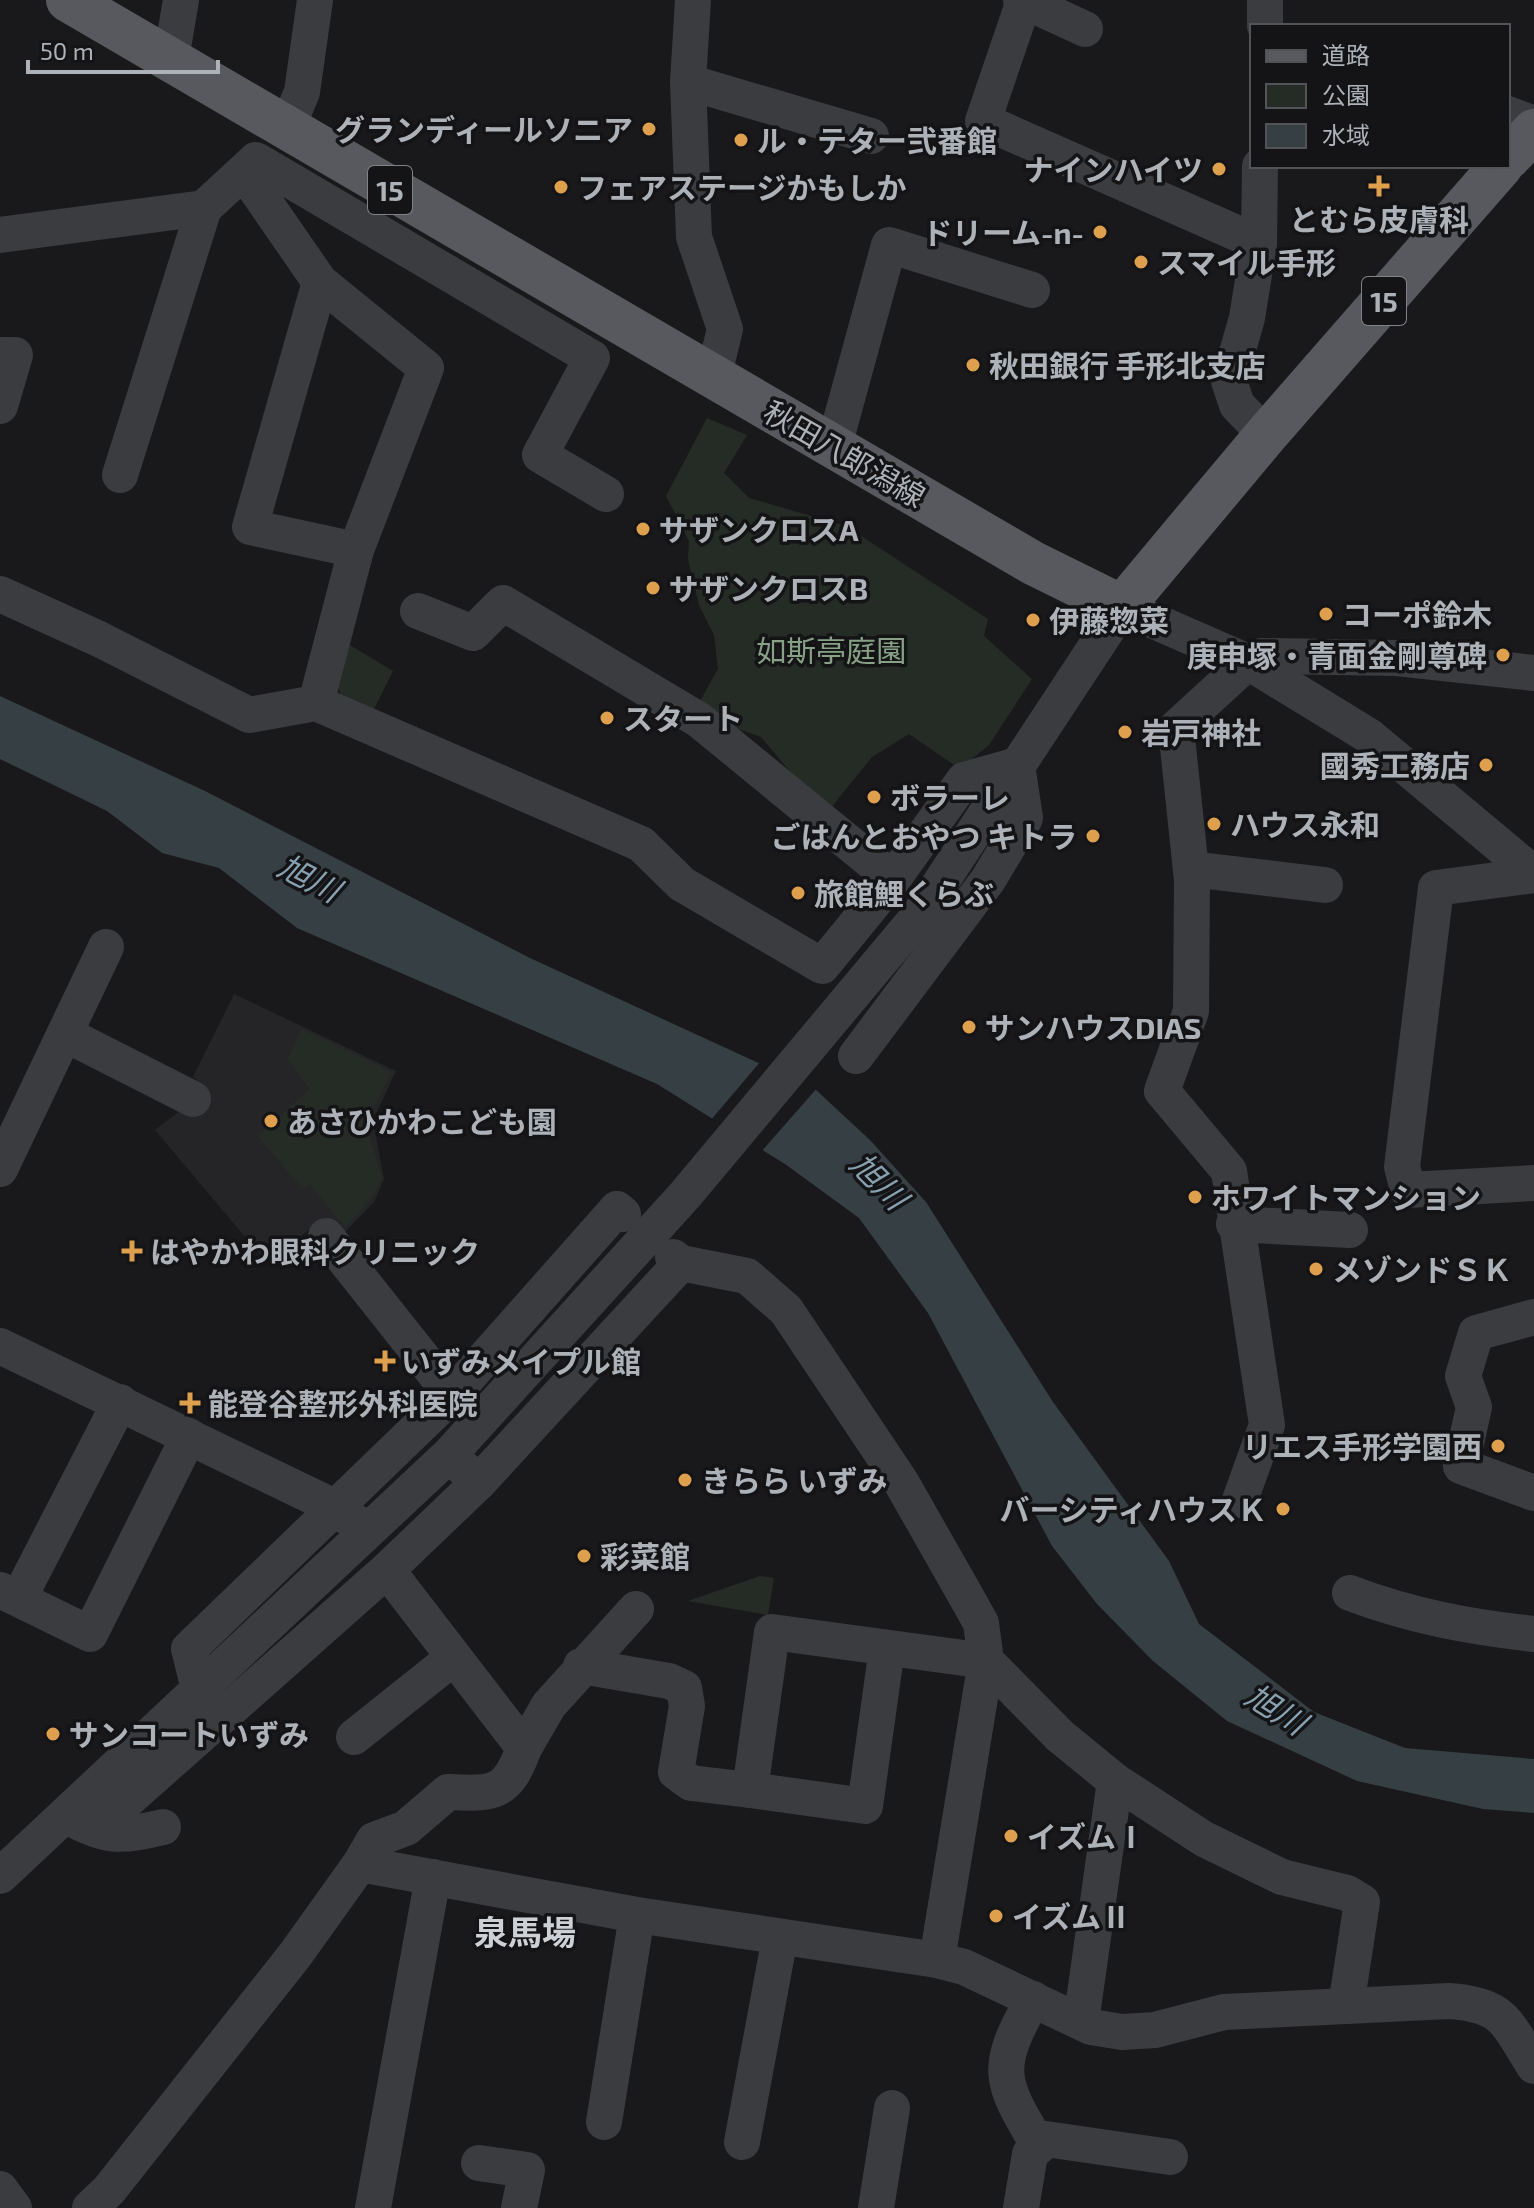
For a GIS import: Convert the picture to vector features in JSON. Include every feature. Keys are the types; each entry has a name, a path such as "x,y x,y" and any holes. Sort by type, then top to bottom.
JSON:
{"main road":[{"name":"秋田八郎潟線","path":"68,0 107,11 171,59 390,190 1033,563 1122,607"},
{"path":"1510,156 1534,131"},
{"name":"15","path":"1122,607 1266,435 1499,168"}],"street":[{"path":"171,59 181,0"},
{"path":"287,128 302,92 315,0"},
{"path":"693,0 688,82 694,237 725,329 713,378"},
{"path":"1085,29 1022,1 983,121 1259,243"},
{"path":"688,82 871,136"},
{"path":"1510,115 1534,124"},
{"path":"120,475 204,208 256,160 592,358 540,455 606,494"},
{"path":"1260,168 1259,243 1247,318 1229,381 1237,405 1266,435"},
{"path":"244,172 320,282 426,368 356,550 316,703"},
{"path":"367,226 390,190"},
{"path":"0,235 204,208"},
{"path":"834,446 889,245 1032,290"},
{"path":"320,282 250,527 356,550"},
{"path":"0,355 15,355 0,406"},
{"path":"0,594 99,639 249,715 316,703 641,844 682,884 822,966 893,879 964,780 1017,765"},
{"path":"418,611 473,633 503,603 699,720 893,879"},
{"path":"0,1876 449,1455 695,1184 920,914 1122,607 1248,662 1369,736 1534,874"},
{"path":"1240,1500 1267,1425 1234,1224 1229,1171 1162,1091 1191,1011 1191,869 1176,728 1248,662 1277,655 1397,658 1534,673"},
{"path":"856,1056 988,880 1025,818 1017,765"},
{"path":"1191,869 1325,885"},
{"path":"1534,874 1436,888 1402,1167 1408,1190 1534,1183"},
{"path":"0,1169 106,947"},
{"path":"65,1034 193,1099"},
{"path":"199,1689 189,1649 337,1510 452,1395 617,1209 623,1214"},
{"path":"1234,1224 1350,1230"},
{"path":"326,1236 452,1395"},
{"path":"67,1816 123,1804 387,1570 479,1482 677,1260 747,1276 786,1310 901,1482 981,1623 986,1661 937,1960"},
{"path":"1534,1317 1476,1333 1463,1376 1474,1407 1461,1466 1534,1493"},
{"path":"0,1346 337,1510 368,1530"},
{"path":"120,1402 10,1594 90,1634 189,1436"},
{"path":"449,1455 479,1482"},
{"path":"387,1570 524,1748"},
{"path":"1350,1593 1398,1612 1444,1622 1534,1634"},
{"path":"90,2208 109,2190 295,1955 374,1840 406,1828 448,1792 483,1793 502,1788 516,1770 524,1748 549,1705 581,1666 636,1609"},
{"path":"750,1790 772,1632 986,1661 1060,1736 1115,1781 1204,1839 1282,1877 1347,1893 1362,1902 1346,2006"},
{"path":"581,1666 669,1681 684,1688 687,1706 676,1772 691,1783 865,1806 887,1648"},
{"path":"354,1737 453,1658"},
{"path":"1081,2022 1115,1781"},
{"path":"67,1816 93,1830 121,1837 163,1827"},
{"path":"360,1864 637,1915 937,1960 964,1967 1081,2022 1122,2032 1155,2030 1224,2012 1474,2003 1500,2013 1534,2066"},
{"path":"373,2208 433,1877"},
{"path":"604,2122 637,1915"},
{"path":"742,2142 780,1937"},
{"path":"1033,1999 1004,2065 1011,2100 1039,2146"},
{"path":"876,2208 892,2108"},
{"path":"1021,2208 1030,2154 1046,2139 1170,2157"},
{"path":"479,2163 527,2170 519,2208"},
{"path":"0,2189 14,2208"}],"shaded area":[{"name":"あさひかわこども園","path":"234,994 396,1071 377,1112 375,1131 384,1179 374,1202 342,1235 325,1217 267,1263 155,1130 208,1089 193,1077"}],"green space":[{"name":"如斯亭庭園","path":"707,418 747,435 724,473 749,498 846,526 988,619 984,636 1032,679 989,745 960,769 909,734 872,757 829,810 816,802 761,737 716,721 700,701 718,669 714,635 699,605 688,559 689,541 666,496"},
{"path":"348,644 393,671 373,711 342,697 332,674"},
{"path":"302,1029 392,1072 365,1124 382,1178 371,1199 345,1227 310,1184 303,1189 258,1136 310,1089 288,1059"},
{"path":"760,1576 774,1578 768,1615 688,1601"}],"water":[{"name":"旭川","path":"0,696 205,791 530,958 815,1089 870,1140 926,1202 1053,1402 1169,1561 1199,1624 1314,1712 1405,1748 1534,1759 1534,1813 1483,1809 1357,1781 1227,1721 1153,1661 1097,1604 1052,1546 928,1313 859,1218 785,1164 657,1084 297,928 219,868 162,853 107,811 0,759"}],"pier":[{"path":"761,1061 818,1087 760,1153 710,1121"}],"place":[{"name":"グランディールソニア","path":"649,129"},
{"name":"ル・テター弐番館","path":"741,140"},
{"name":"ナインハイツ","path":"1219,169"},
{"name":"とむら皮膚科","path":"1379,186"},
{"name":"フェアステージかもしか","path":"561,187"},
{"name":"ドリーム-n-","path":"1100,232"},
{"name":"スマイル手形","path":"1141,262"},
{"name":"秋田銀行 手形北支店","path":"973,365"},
{"name":"サザンクロスA","path":"643,529"},
{"name":"サザンクロスB","path":"653,588"},
{"name":"コーポ鈴木","path":"1326,614"},
{"name":"伊藤惣菜","path":"1033,620"},
{"name":"庚申塚・青面金剛尊碑","path":"1503,655"},
{"name":"スタート","path":"607,718"},
{"name":"岩戸神社","path":"1125,732"},
{"name":"國秀工務店","path":"1486,765"},
{"name":"ボラーレ","path":"874,797"},
{"name":"ハウス永和","path":"1214,824"},
{"name":"ごはんとおやつ キトラ","path":"1093,836"},
{"name":"旅館鯉くらぶ","path":"798,893"},
{"name":"サンハウスDIAS","path":"969,1027"},
{"name":"あさひかわこども園","path":"271,1121"},
{"name":"ホワイトマンション","path":"1195,1197"},
{"name":"はやかわ眼科クリニック","path":"132,1251"},
{"name":"メゾンドＳＫ","path":"1316,1269"},
{"name":"いずみメイプル館","path":"385,1361"},
{"name":"能登谷整形外科医院","path":"190,1403"},
{"name":"リエス手形学園西","path":"1498,1446"},
{"name":"きらら いずみ","path":"685,1480"},
{"name":"バーシティハウスＫ","path":"1283,1509"},
{"name":"彩菜館","path":"584,1556"},
{"name":"サンコートいずみ","path":"53,1734"},
{"name":"イズムⅠ","path":"1011,1836"},
{"name":"イズムⅡ","path":"996,1916"}],"district":[{"name":"泉馬場","path":"525,1931"}]}
